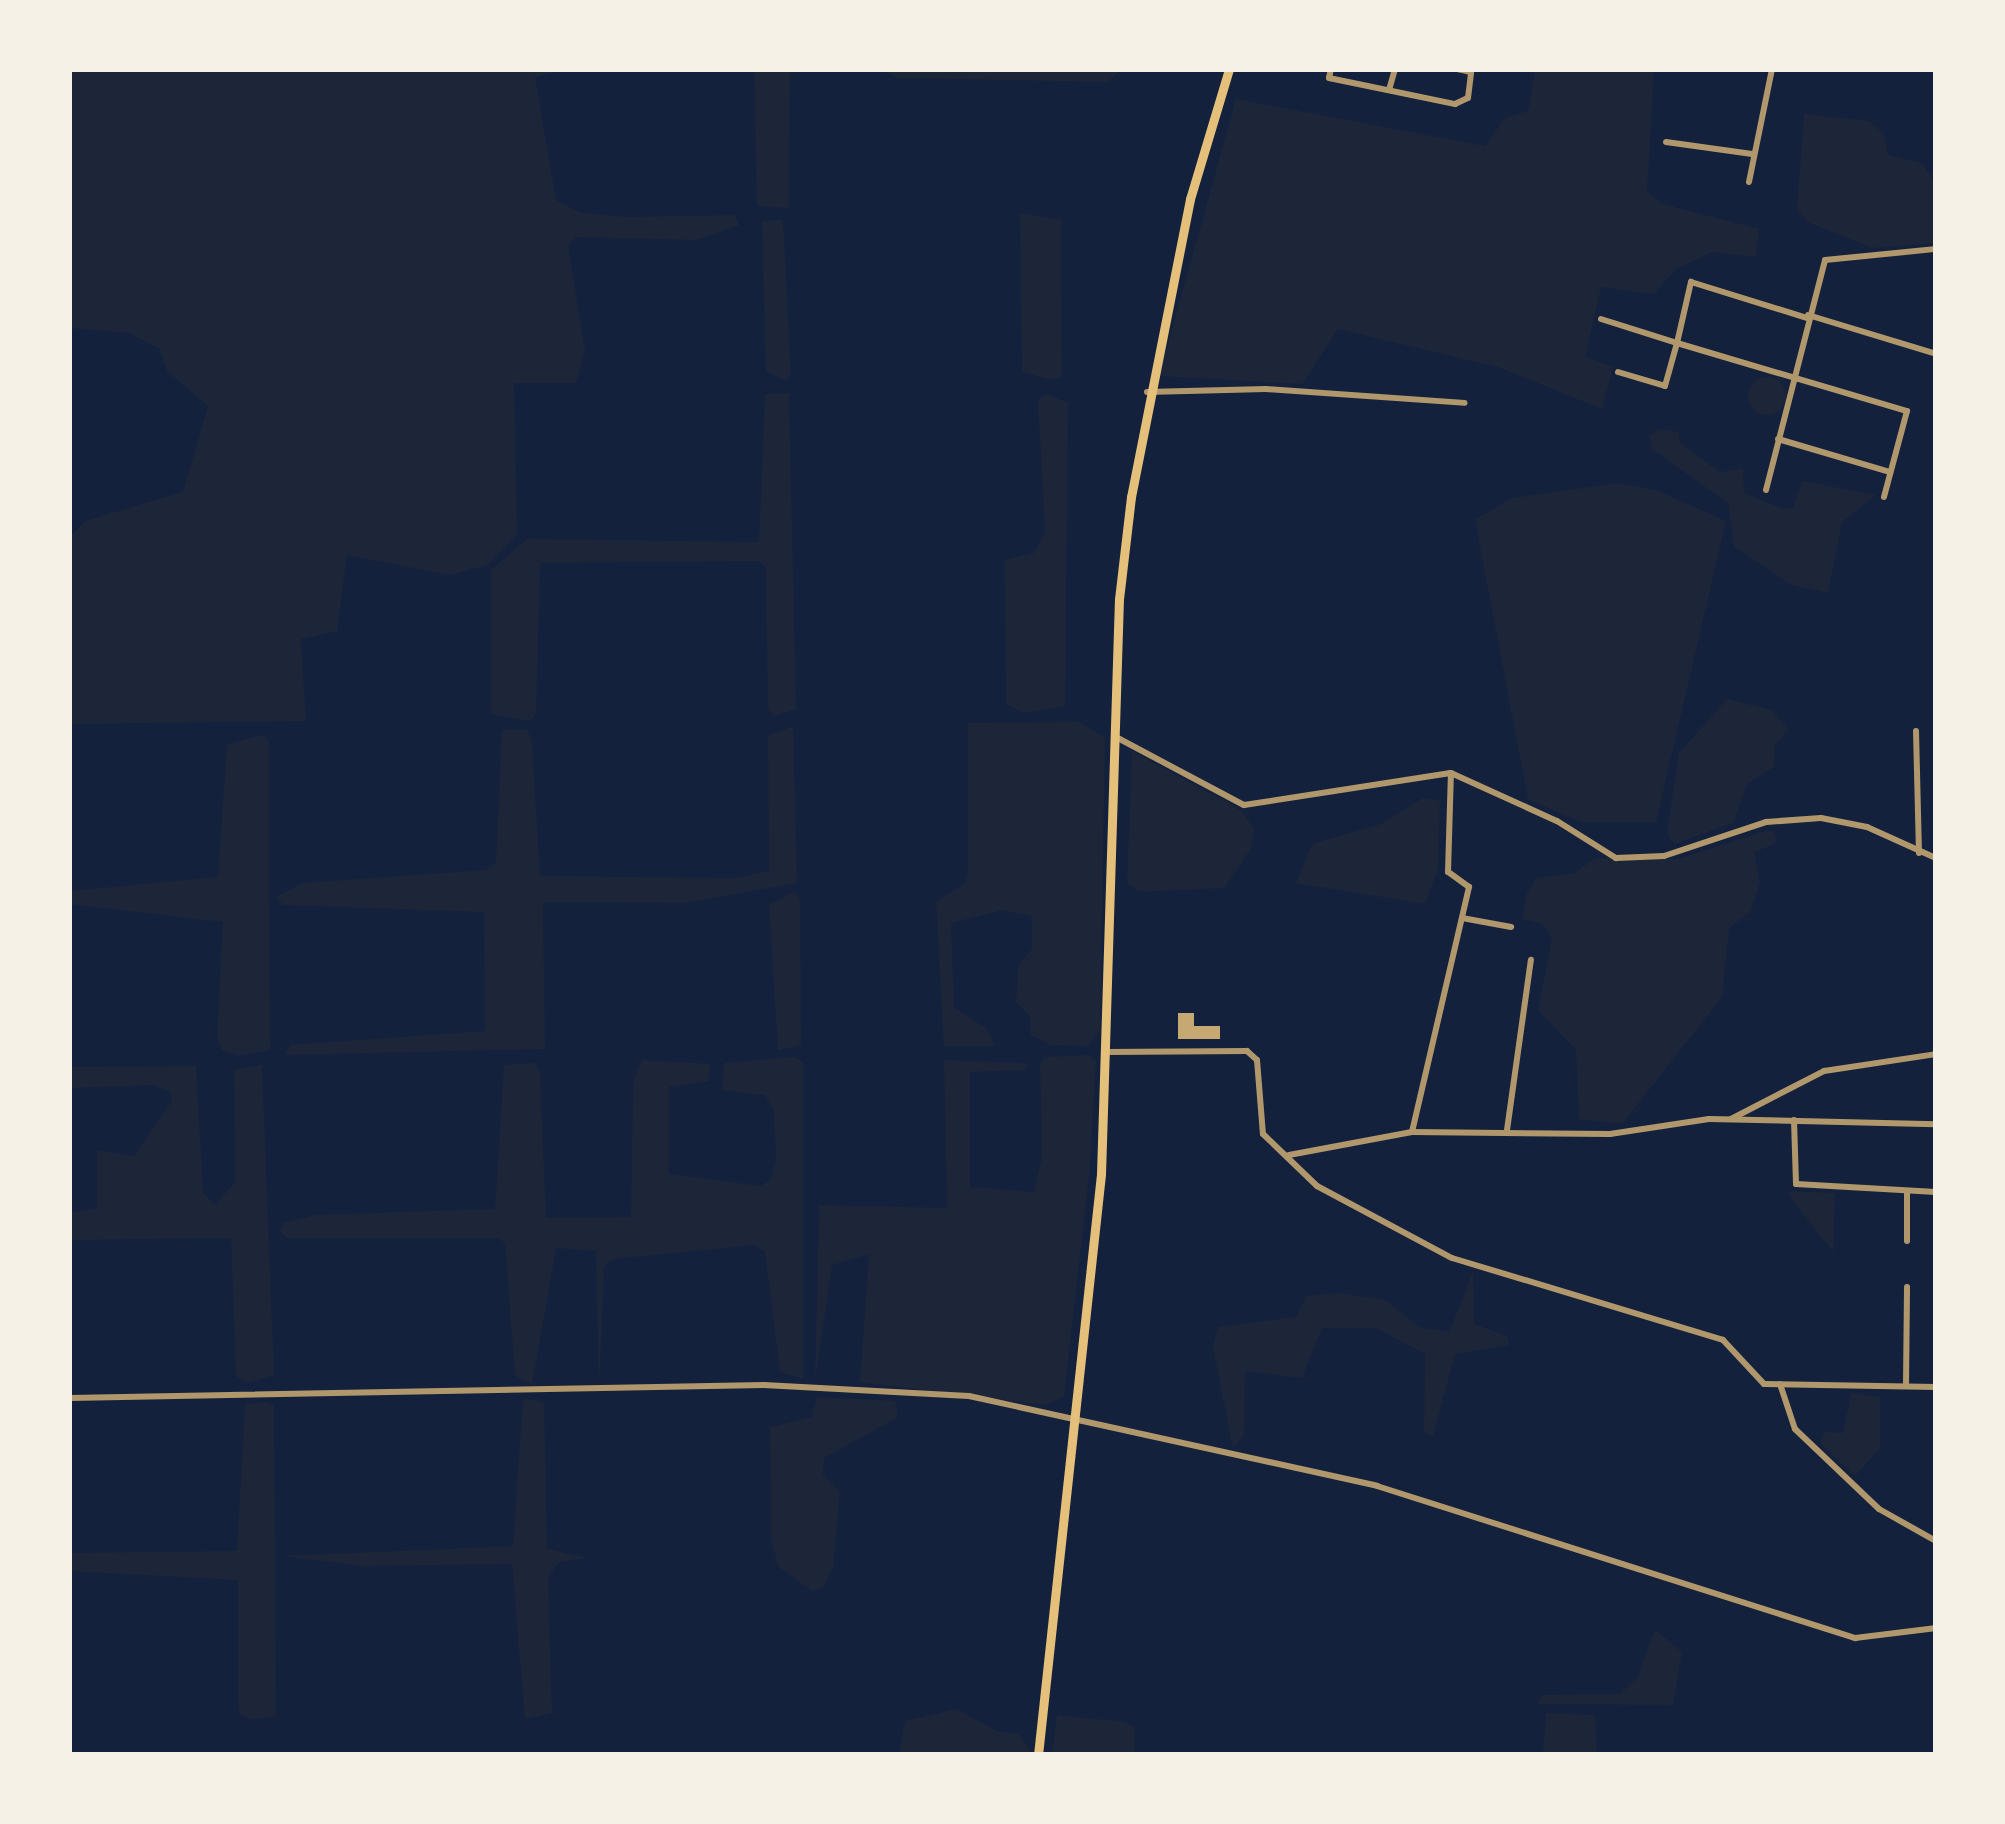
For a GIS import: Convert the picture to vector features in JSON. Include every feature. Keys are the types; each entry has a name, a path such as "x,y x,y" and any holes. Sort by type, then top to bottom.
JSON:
{"highway":[{"path":"1038,1755 1108,1052 1119,598 1147,392 1190,199 1229,69"}],"street":[{"path":"1331,69 1329,78 1455,104 1468,98 1471,70 1457,69"},
{"path":"1389,90 1395,69"},
{"path":"1749,182 1772,69"},
{"path":"1666,142 1752,154"},
{"path":"1766,490 1826,260 1936,249"},
{"path":"1618,372 1665,386 1691,282 1936,354"},
{"path":"1601,320 1907,411 1884,496"},
{"path":"1147,392 1266,389 1465,403"},
{"path":"1778,439 1891,472"},
{"path":"1916,731 1919,853"},
{"path":"1114,736 1244,805 1451,773 1557,820 1616,858 1664,856 1766,822 1821,818 1867,826 1936,858"},
{"path":"1412,1132 1469,887 1448,872 1451,773"},
{"path":"1462,918 1511,927"},
{"path":"1507,1130 1531,960"},
{"path":"1108,1052 1247,1051 1257,1060 1263,1134 1316,1186 1390,1230 1452,1258 1723,1340 1764,1384 1936,1387"},
{"path":"1729,1120 1824,1071 1936,1054"},
{"path":"1288,1155 1412,1132 1610,1134 1729,1120 1936,1124"},
{"path":"1794,1120 1796,1184 1936,1192"},
{"path":"1906,1241 1907,1191"},
{"path":"1906,1287 1906,1386"},
{"path":"1780,1384 1795,1429 1879,1509 1936,1541"},
{"path":"69,1398 764,1385 969,1396 1377,1486 1795,1624 1855,1638 1936,1628"}],"shaded area":[{"path":"69,69 569,69 535,77 556,200 579,212 625,217 734,215 739,225 696,240 576,237 568,246 585,350 576,383 514,383 517,535 487,565 450,575 347,555 337,631 301,639 306,721 69,724 69,538 85,521 183,492 208,406 167,371 160,349 129,333 69,328"},
{"path":"754,69 790,69 789,208 757,206"},
{"path":"882,69 1123,69 1107,82 897,78"},
{"path":"1536,69 1654,69 1647,191 1663,204 1759,229 1756,257 1712,252 1676,269 1654,294 1601,287 1585,357 1613,367 1602,409 1498,367 1338,329 1302,384 1159,376 1236,99 1485,146 1505,118 1528,111"},
{"path":"1804,114 1869,121 1884,134 1888,155 1922,163 1936,184 1936,243 1873,248 1810,223 1797,210"},
{"path":"1020,213 1061,220 1062,376 1054,380 1022,372"},
{"path":"783,220 791,376 785,381 766,371 762,221"},
{"path":"1767,377 1780,383 1786,396 1780,409 1767,415 1754,409 1748,396 1754,383"},
{"path":"789,393 796,709 774,716 768,709 766,567 758,561 540,563 536,713 530,721 491,714 491,570 527,539 759,542 765,394"},
{"path":"1046,394 1068,403 1065,706 1024,713 1006,704 1005,560 1034,553 1045,532 1038,400"},
{"path":"1659,429 1679,432 1679,442 1720,472 1743,468 1744,493 1783,509 1793,508 1802,481 1876,495 1842,522 1828,593 1791,585 1734,546 1728,503 1652,449 1649,435"},
{"path":"1617,483 1656,490 1726,521 1656,822 1580,822 1528,799 1476,519 1512,498"},
{"path":"1727,699 1771,710 1789,729 1774,746 1774,767 1747,784 1733,823 1674,844 1667,833 1679,753"},
{"path":"1079,722 1105,738 1100,1031 1088,1046 1051,1045 1031,1035 1030,1016 1016,1002 1018,966 1032,949 1032,916 1002,910 951,923 954,1007 987,1029 995,1046 944,1046 936,902 965,883 968,872 968,723"},
{"path":"793,726 797,883 684,903 543,902 545,1049 285,1055 290,1045 485,1031 484,912 283,905 276,897 303,883 486,870 496,862 502,730 527,730 532,740 540,876 735,878 769,871 768,736"},
{"path":"263,735 269,741 270,1050 238,1056 222,1050 217,1036 223,922 69,904 69,891 218,877 227,744"},
{"path":"1132,751 1242,811 1255,830 1250,850 1224,888 1139,892 1127,883"},
{"path":"1423,798 1440,801 1438,869 1425,904 1296,883 1312,844 1381,824"},
{"path":"1774,831 1777,843 1754,852 1760,882 1751,911 1729,928 1722,997 1622,1124 1579,1119 1576,1050 1538,1010 1552,938 1543,924 1522,919 1527,893 1537,878 1575,873 1595,858 1678,859"},
{"path":"793,892 800,899 801,1045 778,1050 769,905"},
{"path":"1089,1055 1096,1061 1089,1177 1064,1396 1046,1405 860,1382 869,1254 832,1265 815,1381 819,1205 947,1208 944,1060 1027,1063 1026,1070 970,1072 970,1187 1034,1192 1042,1157 1040,1063 1044,1057"},
{"path":"795,1057 803,1063 803,1379 780,1372 765,1252 754,1245 613,1259 604,1267 599,1386 596,1251 556,1248 532,1384 515,1376 505,1243 498,1238 287,1238 280,1231 283,1223 315,1215 495,1209 504,1065 535,1063 540,1072 546,1218 631,1217 633,1082 642,1060 710,1064 709,1081 669,1087 669,1174 760,1186 771,1180 776,1160 774,1110 765,1095 722,1090 724,1063"},
{"path":"262,1065 274,1375 247,1383 236,1376 231,1238 69,1240 69,1213 97,1208 97,1150 134,1156 172,1101 170,1091 153,1085 69,1088 69,1067 196,1066 203,1193 215,1205 235,1182 234,1070"},
{"path":"1788,1191 1835,1193 1833,1252 1792,1200"},
{"path":"1473,1271 1474,1324 1507,1336 1509,1345 1455,1354 1433,1436 1424,1432 1425,1354 1376,1328 1322,1328 1302,1378 1245,1371 1244,1435 1233,1448 1213,1347 1218,1327 1296,1317 1306,1296 1339,1293 1385,1300 1421,1328 1450,1331"},
{"path":"1851,1393 1880,1397 1880,1448 1855,1476 1821,1444 1824,1432 1843,1433"},
{"path":"817,1397 895,1401 898,1417 824,1458 823,1475 840,1492 833,1567 823,1588 812,1591 779,1567 771,1540 770,1427 812,1417"},
{"path":"523,1398 544,1403 547,1549 589,1558 559,1562 548,1577 552,1713 525,1719 512,1564 362,1566 283,1556 513,1546"},
{"path":"245,1404 274,1406 276,1716 252,1720 240,1714 238,1702 238,1580 69,1571 69,1553 237,1551"},
{"path":"1655,1630 1682,1652 1673,1705 1538,1704 1542,1695 1620,1694 1637,1678"},
{"path":"956,1709 999,1732 1018,1733 1033,1755 899,1755 905,1721"},
{"path":"1546,1713 1595,1715 1597,1755 1543,1755"},
{"path":"1057,1715 1125,1722 1135,1728 1134,1755 1052,1755"}],"building":[{"path":"1178,1013 1194,1013 1194,1026 1220,1026 1220,1039 1178,1039"}]}
